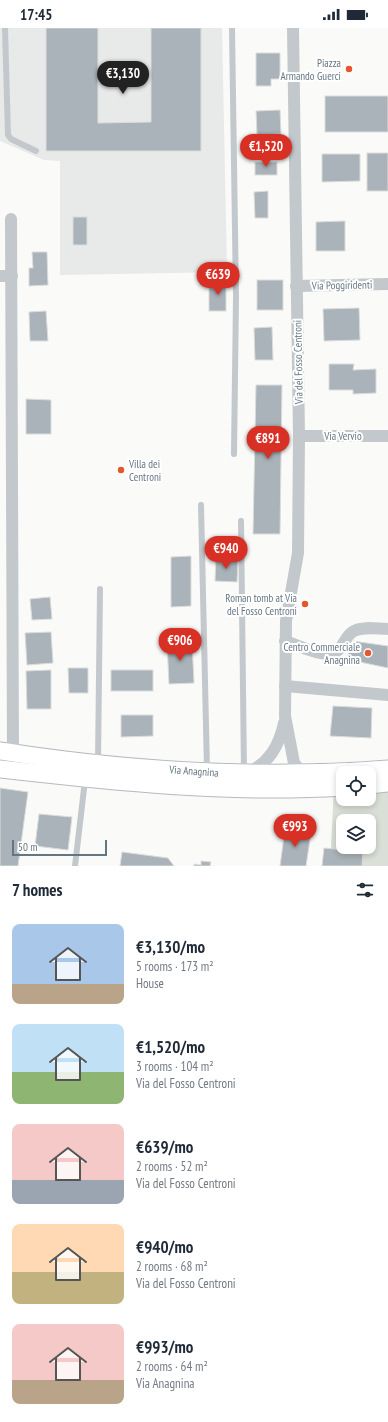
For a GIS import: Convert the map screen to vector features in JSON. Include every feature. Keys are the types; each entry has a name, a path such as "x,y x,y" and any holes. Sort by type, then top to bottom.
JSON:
{"main road":[{"name":"Via Anagnina","path":"7,752 98,764 244,774 317,774 388,769"},
{"name":"Via Anagnina","path":"0,769 175,786 258,789 336,787"},
{"path":"376,784 388,783"}],"street":[{"name":"Via del Fosso Centroni","path":"293,28 299,436 298,553 288,606 285,641 285,716 294,763 299,769 317,774"},
{"path":"7,752 6,276 11,219"},
{"name":"Via Poggiridenti","path":"296,286 388,284"},
{"name":"Via Vervio","path":"299,436 388,436"},
{"path":"285,641 321,653 330,653 341,648 348,636 356,630 388,629"},
{"path":"285,686 388,695"},
{"path":"244,774 262,763 276,748 285,716"}],"lane":[{"path":"5,28 8,135 11,139 36,150"},
{"path":"232,28 236,297 234,454"},
{"path":"201,505 207,772"},
{"path":"241,521 244,774"},
{"path":"98,764 100,589"},
{"path":"75,866 85,778"}],"shaded area":[{"path":"0,28 222,28 227,272 60,275 60,161 44,160 0,141"},
{"path":"388,783 388,866 330,866 334,787 336,787 336,806 376,806 376,784"}],"building":[{"path":"46,28 98,28 98,123 151,122 151,28 201,28 201,151 46,151"},
{"path":"256,53 280,53 280,79 271,79 271,86 256,86"},
{"path":"325,96 388,96 388,132 325,132"},
{"path":"280,110 281,134 257,135 256,111"},
{"path":"367,153 388,153 388,191 367,191"},
{"path":"322,154 360,154 360,181 322,182"},
{"path":"255,162 277,162 277,175 255,175"},
{"path":"268,191 268,218 255,218 254,192"},
{"path":"73,217 87,217 87,245 73,245"},
{"path":"345,221 345,251 316,251 316,222"},
{"path":"32,252 47,252 48,285 29,286 29,268 33,268"},
{"path":"257,280 283,280 283,310 257,310"},
{"path":"209,282 226,282 226,311 209,311"},
{"path":"359,308 360,340 324,341 323,309"},
{"path":"46,311 48,341 30,341 29,312"},
{"path":"272,327 273,360 255,360 254,328"},
{"path":"329,364 354,364 353,370 376,369 376,393 353,394 353,390 329,390"},
{"path":"256,385 282,385 280,534 253,534"},
{"path":"26,399 51,400 51,434 26,434"},
{"path":"191,556 191,606 171,607 171,557"},
{"path":"216,557 238,558 237,582 215,581"},
{"path":"50,597 52,619 32,620 30,599"},
{"path":"51,632 53,663 27,665 25,633"},
{"path":"192,641 194,683 169,684 167,642"},
{"name":"Centro Commerciale Anagnina","path":"353,641 388,646 388,668 346,659"},
{"path":"68,668 88,668 88,693 69,693"},
{"path":"51,670 51,709 27,709 26,671"},
{"path":"111,670 153,670 153,691 111,691"},
{"path":"333,706 372,708 371,738 330,736"},
{"path":"121,715 153,715 153,736 121,737"},
{"path":"0,788 28,792 18,866 0,866"},
{"path":"39,814 72,817 68,850 35,846"},
{"path":"285,829 311,833 306,866 280,866"},
{"path":"324,848 336,849 336,854 363,854 362,866 322,866"},
{"path":"122,852 168,858 174,866 120,866"},
{"path":"201,861 211,862 210,866 194,866 194,864 201,865"}],"place":[{"name":"Piazza Armando Guerci","path":"349,69"},
{"name":"Villa dei Centroni","path":"121,470"},
{"name":"Roman tomb at Via del Fosso Centroni","path":"305,604"},
{"name":"Centro Commerciale Anagnina","path":"368,653"}]}
